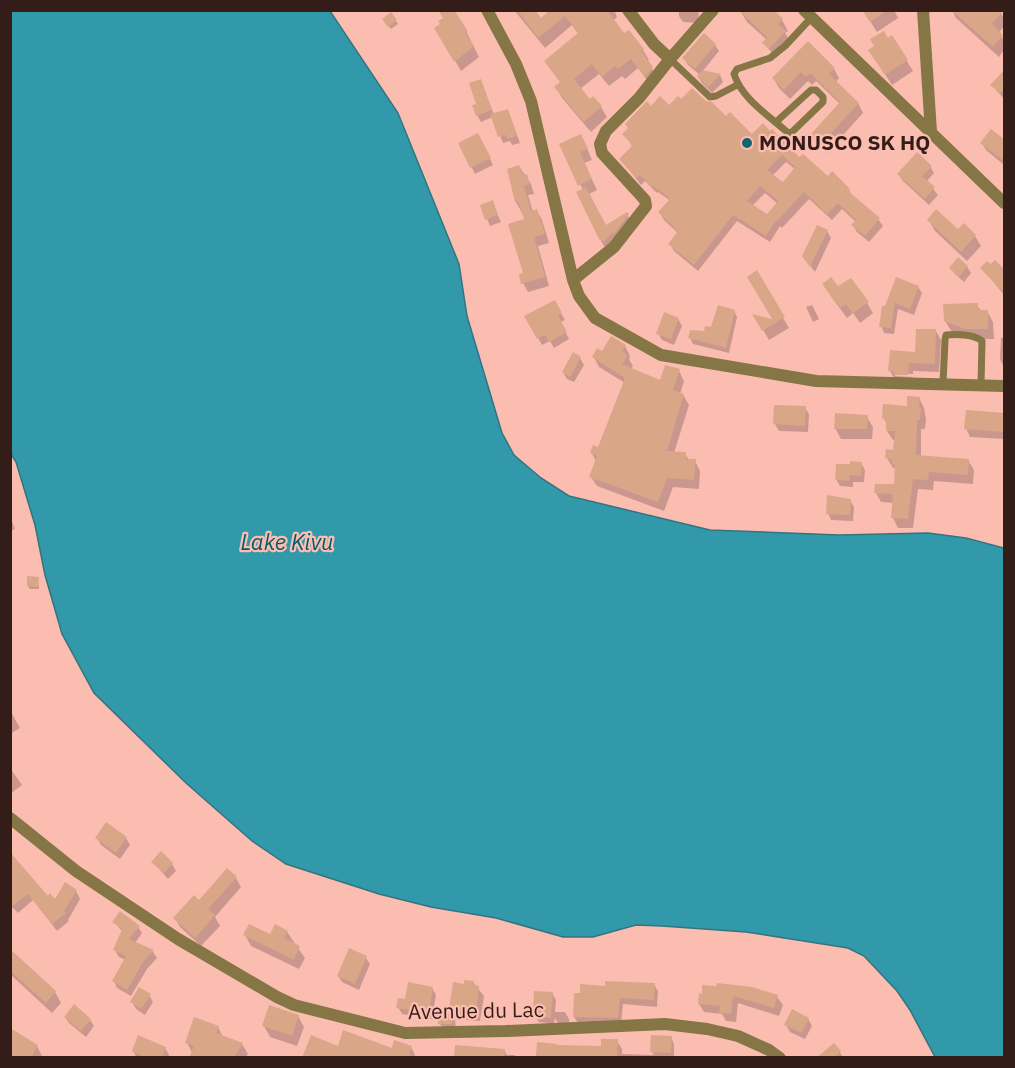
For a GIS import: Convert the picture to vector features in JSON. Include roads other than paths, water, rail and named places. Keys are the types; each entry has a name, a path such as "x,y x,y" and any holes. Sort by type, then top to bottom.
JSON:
{"street":[{"path":"487,10 516,64 531,101 573,280 579,296 595,318 661,355 816,381 1005,386"},
{"path":"628,10 654,44 670,59"},
{"path":"573,280 614,247 646,206 645,200 602,153 600,144 606,130 639,98 713,10"},
{"path":"923,10 931,132"},
{"path":"808,14 1005,203"},
{"name":"Avenue du Lac","path":"10,818 76,871 178,939 294,1005 405,1033 665,1024 707,1029 738,1036 770,1050 780,1058"}],"lane":[{"path":"776,122 811,90 816,90 823,97 823,102 791,133 787,132 758,108 737,85 734,74 737,69 770,58 785,46 808,14"},
{"path":"670,59 710,97 737,85"},
{"path":"943,383 945,340 946,336 950,335 973,337 982,341 981,385"}],"water":[{"name":"Lake Kivu","path":"11,10 330,11 398,113 459,264 467,316 502,433 514,455 541,478 569,496 710,530 839,535 928,533 966,538 1004,548 1004,1057 935,1057 897,991 864,956 848,948 746,932 662,926 636,925 593,937 563,937 496,918 431,907 379,894 286,864 252,841 186,783 94,693 62,634 45,575 35,525 16,462 11,454"}],"place":[{"name":"MONUSCO SK HQ","path":"747,143"}]}
